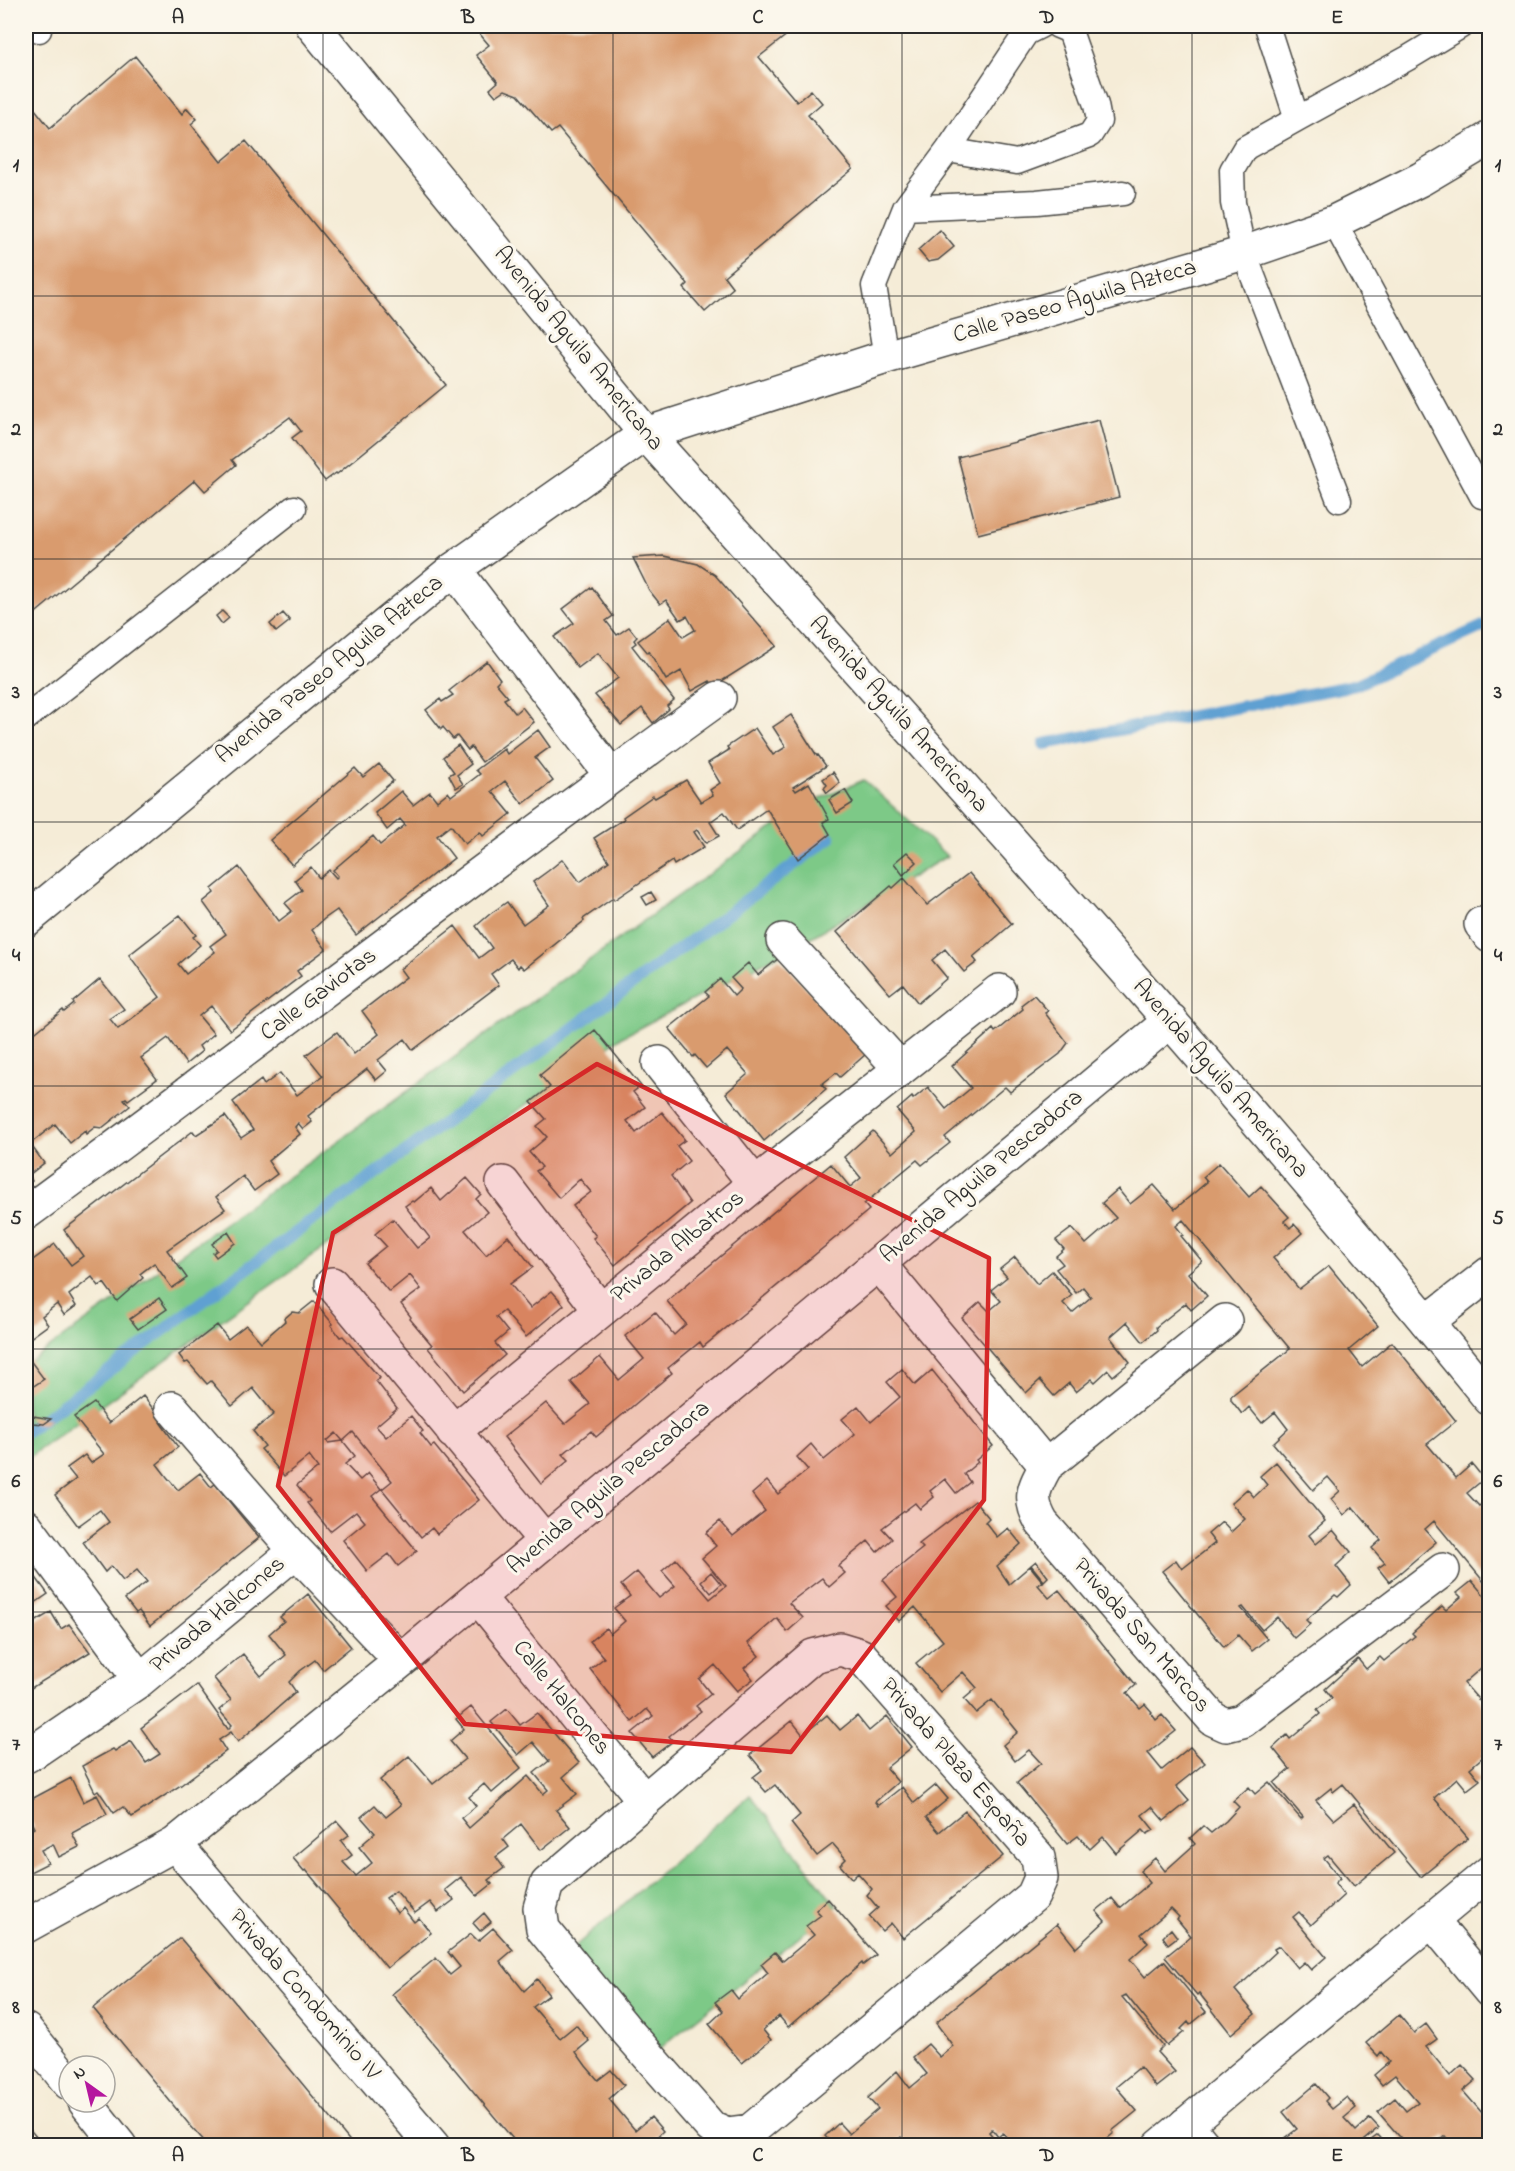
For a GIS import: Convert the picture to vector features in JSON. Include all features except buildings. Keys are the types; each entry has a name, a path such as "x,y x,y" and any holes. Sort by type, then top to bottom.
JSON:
{"street":[{"name":"Avenida Aguila Americana","path":"313,26 646,434 1171,1020 1490,1399"},
{"name":"Calle Paseo Águila Azteca","path":"646,434 886,357 1244,253 1334,222 1422,179 1490,138"},
{"name":"Avenida Paseo Aguila Azteca","path":"26,920 454,569 646,434"},
{"path":"454,569 611,775"},
{"name":"Calle Gaviotas","path":"26,1213 177,1103 611,775 719,698"},
{"path":"783,940 900,1068"},
{"name":"Privada Albatros","path":"453,1432 755,1184 999,991"},
{"name":"Avenida Aguila Pescadora","path":"26,1926 175,1844 401,1661 1171,1020"},
{"name":"Privada Albatros","path":"660,1063 755,1184"},
{"name":"Privada Albatros","path":"503,1183 600,1310"},
{"path":"879,1264 1046,1466"},
{"path":"1427,1322 1490,1273"},
{"path":"333,1284 453,1432 546,1541"},
{"name":"Privada San Marcos","path":"1225,1321 1046,1466 1035,1486 1034,1509 1042,1523 1213,1719 1226,1725 1242,1721 1443,1570"},
{"name":"Privada Halcones","path":"172,1408 297,1551 401,1661"},
{"name":"Privada Halcones","path":"26,1526 140,1680"},
{"name":"Privada Halcones","path":"26,1756 140,1680 297,1551"},
{"name":"Calle Halcones","path":"478,1597 644,1800"},
{"name":"Privada Plaza España","path":"840,1649 860,1655 1038,1857 1041,1878 1033,1896 750,2130 727,2134 711,2127 626,2030 543,1929 540,1908 547,1884 644,1800 813,1656 840,1649"},
{"name":"Privada Condominio IV","path":"175,1844 433,2145"},
{"path":"1160,2145 1195,2135 1431,1920 1490,1872"},
{"path":"1431,1920 1490,1991"},
{"path":"26,2030 57,2068"},
{"path":"95,2114 120,2145"}],"lane":[{"path":"886,357 874,286 905,208 948,150 1026,33 1040,26"},
{"path":"948,150 1017,162 1090,135 1099,121 1096,105 1070,31 1058,26"},
{"path":"1267,26 1297,119"},
{"path":"1339,500 1244,253 1233,203 1232,170 1245,148 1461,26"},
{"path":"905,208 1037,202 1123,193"},
{"path":"1334,222 1482,496"},
{"path":"26,718 294,508"}],"highlighted area":[{"path":"597,1064 989,1258 984,1500 791,1752 465,1724 278,1486 333,1233"}],"green space":[{"path":"864,780 947,856 805,941 620,1038 26,1459 26,1364 803,806"},
{"path":"750,1795 837,1906 649,2057 565,1955"}],"waterway":[{"path":"1044,744 1355,685 1490,623"},
{"path":"26,1432 830,838"}]}
